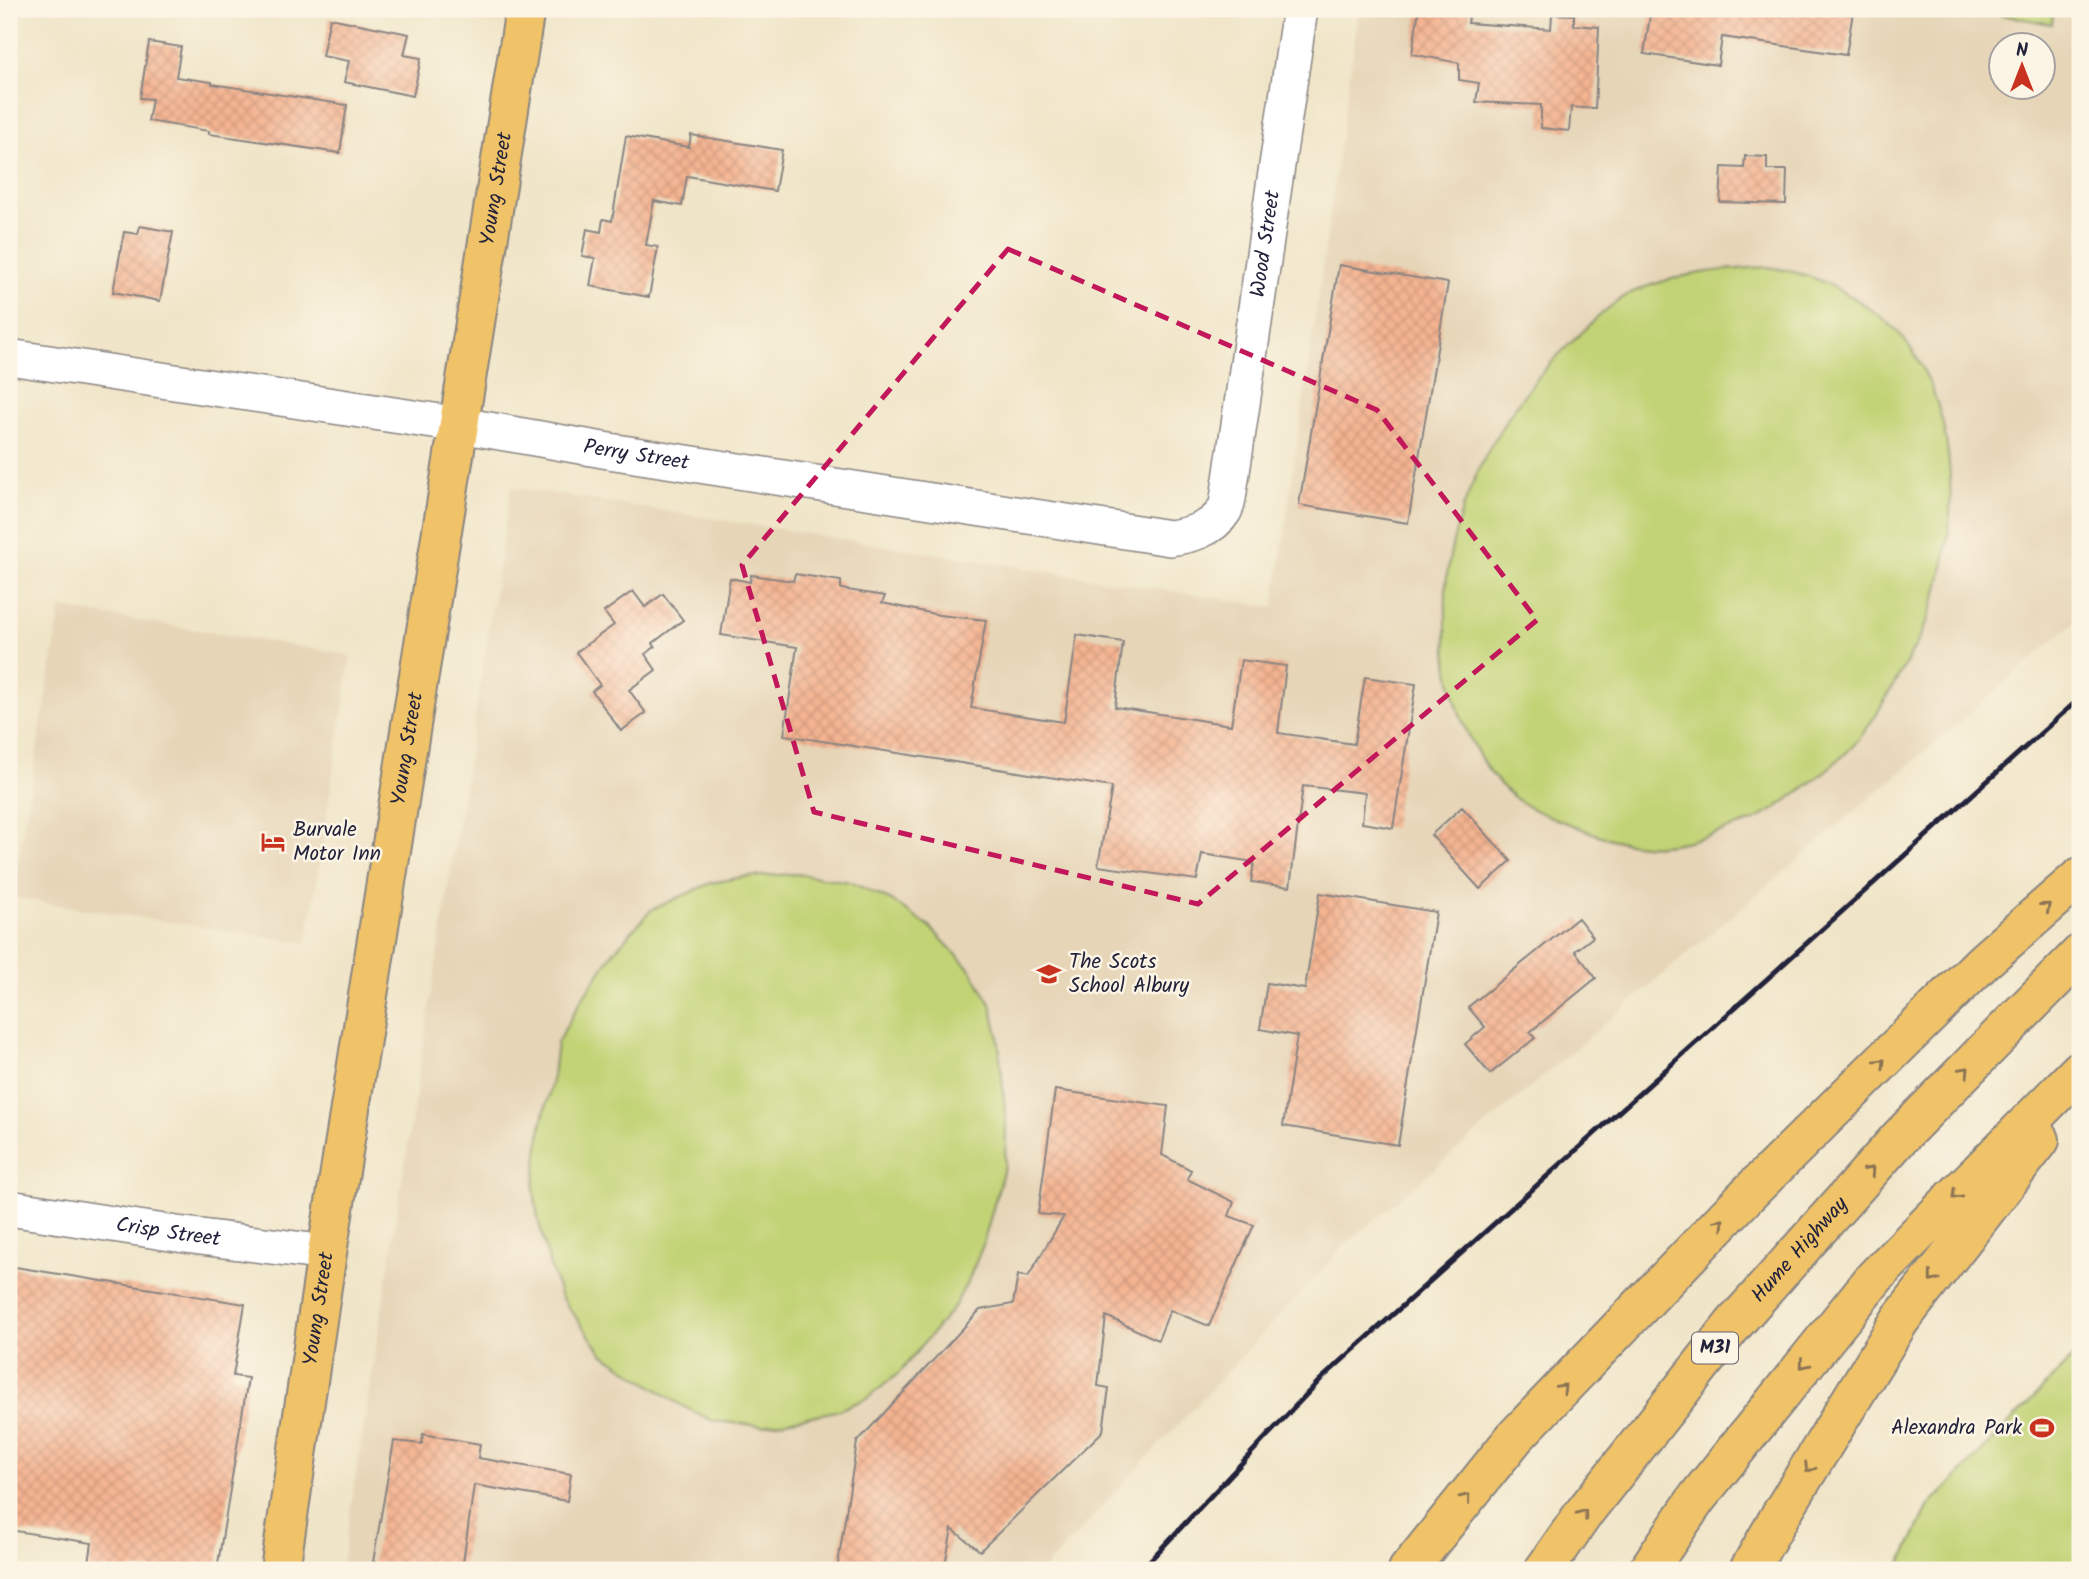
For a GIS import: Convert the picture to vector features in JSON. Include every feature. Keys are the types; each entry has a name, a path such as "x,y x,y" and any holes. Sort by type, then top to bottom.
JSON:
{"main road":[{"name":"Young Street","path":"280,1570 327,1253 525,9"},
{"path":"1408,1570 1515,1437 1747,1195 1984,961 2080,877"},
{"name":"Hume Highway","path":"1544,1570 1586,1510 1733,1325 1900,1137 2080,954"},
{"path":"1648,1570 1697,1498 1875,1277 2080,1070"},
{"path":"1749,1570 1900,1320 2080,1089"}],"street":[{"name":"Wood Street","path":"1231,479 1300,9"},
{"name":"Perry Street","path":"9,357 460,425 609,451 1170,538 1193,534 1209,525 1224,511 1231,479"},
{"name":"Crisp Street","path":"9,1208 177,1234 327,1253"}],"highlighted area":[{"path":"1008,249 1377,410 1537,620 1198,904 814,812 742,565"}],"shaded area":[{"name":"The Scots School Albury","path":"1359,9 2080,9 2080,617 1345,1245 1043,1570 341,1570 511,487 1274,607"},
{"path":"61,608 351,655 307,943 12,898"}],"green space":[{"path":"2003,9 2054,9 2052,24 2001,15"},
{"path":"1769,267 1811,277 1860,302 1895,329 1923,368 1937,402 1946,439 1950,477 1946,554 1938,590 1920,637 1874,718 1853,746 1814,780 1776,808 1743,825 1668,845 1619,841 1540,813 1516,799 1497,781 1476,750 1456,703 1448,665 1446,588 1453,542 1475,477 1509,416 1551,362 1604,312 1635,291 1668,280 1718,271"},
{"path":"797,874 850,882 892,901 931,928 971,970 991,1004 998,1035 1006,1122 1005,1164 983,1245 969,1279 954,1307 900,1372 868,1398 836,1411 763,1426 713,1421 682,1406 602,1353 561,1297 538,1219 534,1190 541,1127 553,1076 557,1043 581,1000 615,950 651,910 711,883 743,877"},
{"name":"Alexandra Park","path":"2080,1350 2080,1570 1898,1570 1928,1507"}],"building":[{"path":"1419,9 1470,9 1468,23 1551,29 1552,14 1574,15 1574,25 1599,27 1595,109 1571,107 1569,131 1541,128 1541,105 1476,102 1479,83 1459,80 1459,63 1412,54"},
{"path":"1651,9 1828,9 1853,12 1846,55 1722,37 1718,65 1644,54"},
{"path":"330,18 409,34 404,55 421,58 413,96 344,82 349,61 322,56"},
{"path":"149,42 181,47 176,77 347,105 340,153 209,134 209,131 148,121 152,99 140,98"},
{"path":"691,135 782,150 775,191 687,176 682,206 654,201 646,245 658,247 649,297 590,286 595,258 582,256 587,229 601,232 603,219 612,221 626,136 689,147"},
{"path":"1745,156 1767,157 1767,170 1787,170 1786,204 1720,202 1722,167 1744,168"},
{"path":"140,226 173,232 160,301 113,292 124,232 138,234"},
{"path":"1339,265 1448,283 1408,523 1299,505"},
{"path":"795,574 841,581 841,589 885,596 882,603 939,615 986,620 971,708 1064,722 1077,635 1123,642 1115,707 1231,725 1241,660 1286,666 1278,733 1354,744 1365,677 1416,684 1393,828 1362,823 1365,793 1303,786 1290,887 1251,882 1254,862 1202,854 1197,880 1098,866 1112,787 784,735 797,647 721,635 730,578 750,582 751,575 793,581"},
{"path":"633,591 645,607 663,594 683,620 653,643 655,647 645,654 656,670 629,690 646,713 621,731 592,691 600,685 576,652 614,625 604,612"},
{"path":"1462,807 1511,861 1480,889 1431,835"},
{"path":"1320,893 1436,912 1398,1145 1283,1126 1297,1036 1260,1029 1267,983 1305,989"},
{"path":"1578,918 1593,937 1575,951 1596,978 1530,1032 1535,1038 1490,1074 1465,1044 1485,1027 1468,1007"},
{"path":"1055,1090 1168,1106 1162,1155 1191,1170 1187,1179 1234,1202 1229,1216 1254,1225 1209,1326 1170,1310 1158,1340 1106,1316 1098,1386 1109,1388 1103,1431 980,1551 952,1529 944,1570 837,1570 857,1442 980,1310 1013,1304 1018,1275 1028,1277 1064,1216 1038,1214"},
{"path":"9,1266 245,1304 233,1376 248,1378 217,1570 88,1570 92,1543 9,1530"},
{"path":"423,1434 480,1444 478,1458 571,1474 567,1501 474,1485 462,1570 387,1570 388,1564 373,1562 394,1441 422,1444"}],"railway":[{"path":"1141,1570 1320,1380 2080,698"}],"place":[{"name":"Burvale Motor Inn","path":"273,842"},
{"name":"The Scots School Albury","path":"1049,974"},
{"name":"Alexandra Park","path":"2042,1428"}]}
